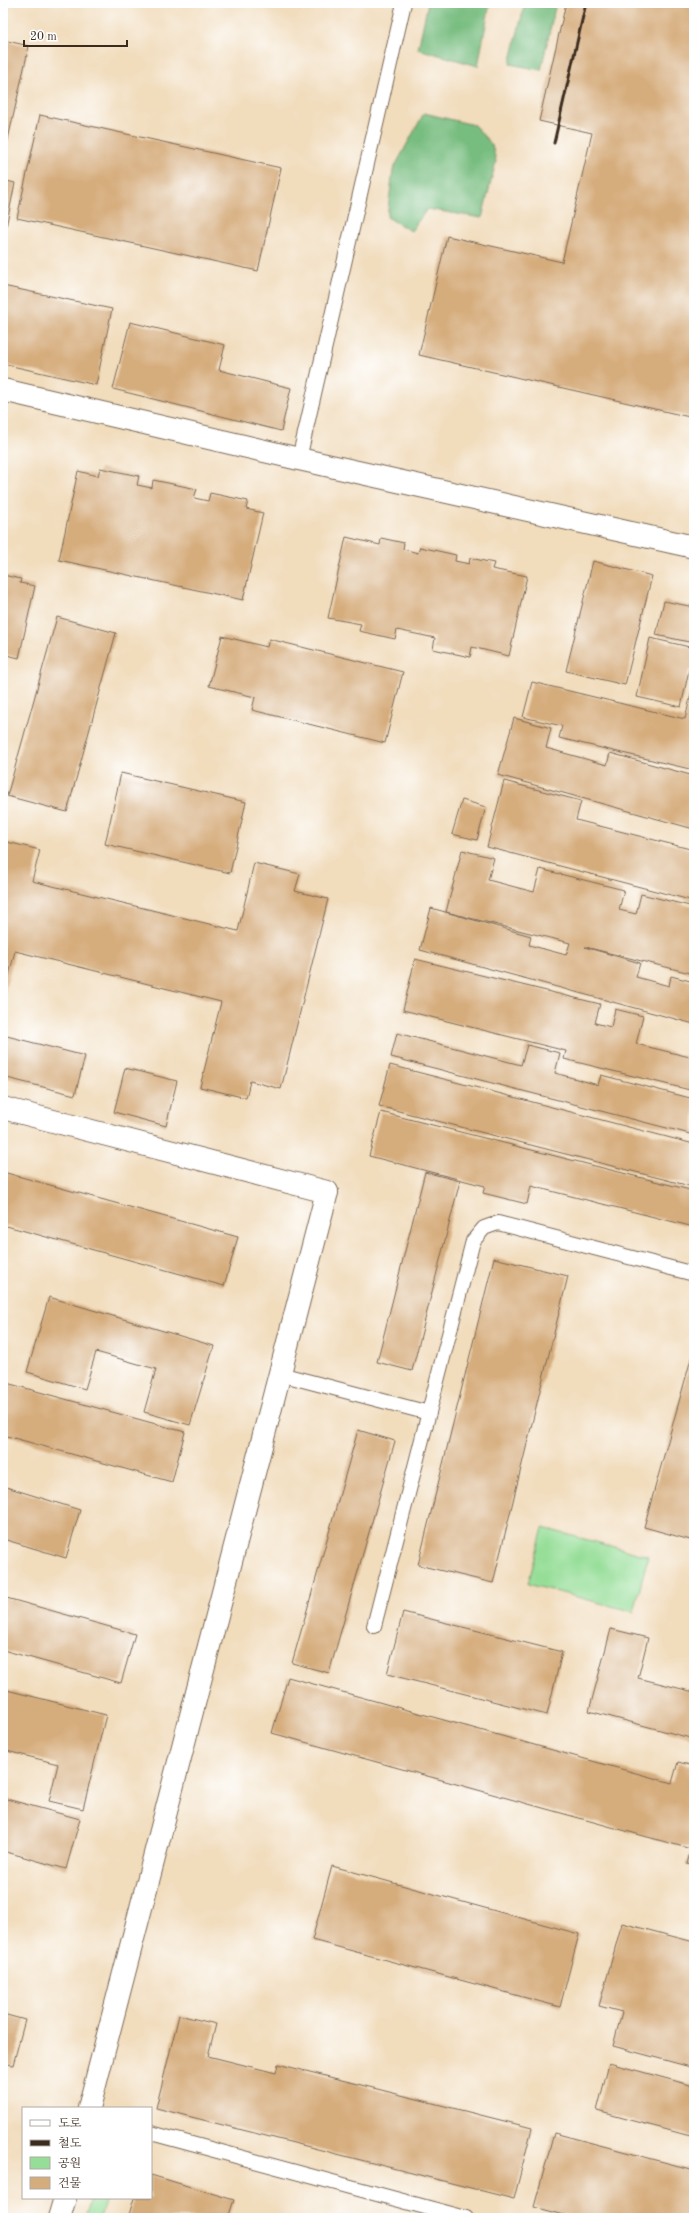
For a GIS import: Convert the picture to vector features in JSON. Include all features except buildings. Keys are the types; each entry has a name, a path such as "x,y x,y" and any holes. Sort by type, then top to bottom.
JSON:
{"street":[{"path":"3,390 299,459 694,547"},
{"path":"3,1108 326,1192 89,2107"},
{"path":"59,2218 65,2199"}],"lane":[{"path":"299,459 404,3"},
{"path":"374,1626 473,1241 484,1228 498,1223 694,1274"},
{"path":"280,1374 429,1413"},
{"path":"152,2133 466,2218"}],"green space":[{"path":"428,3 490,3 478,66 418,49"},
{"path":"525,3 556,3 541,70 510,64"},
{"path":"424,113 474,125 492,145 496,161 482,218 427,209 411,231 387,217 393,170"},
{"path":"543,1528 648,1556 634,1612 528,1584"},
{"path":"91,2199 106,2199 100,2218 85,2218"}],"railway":[{"path":"554,143 586,3"}]}
